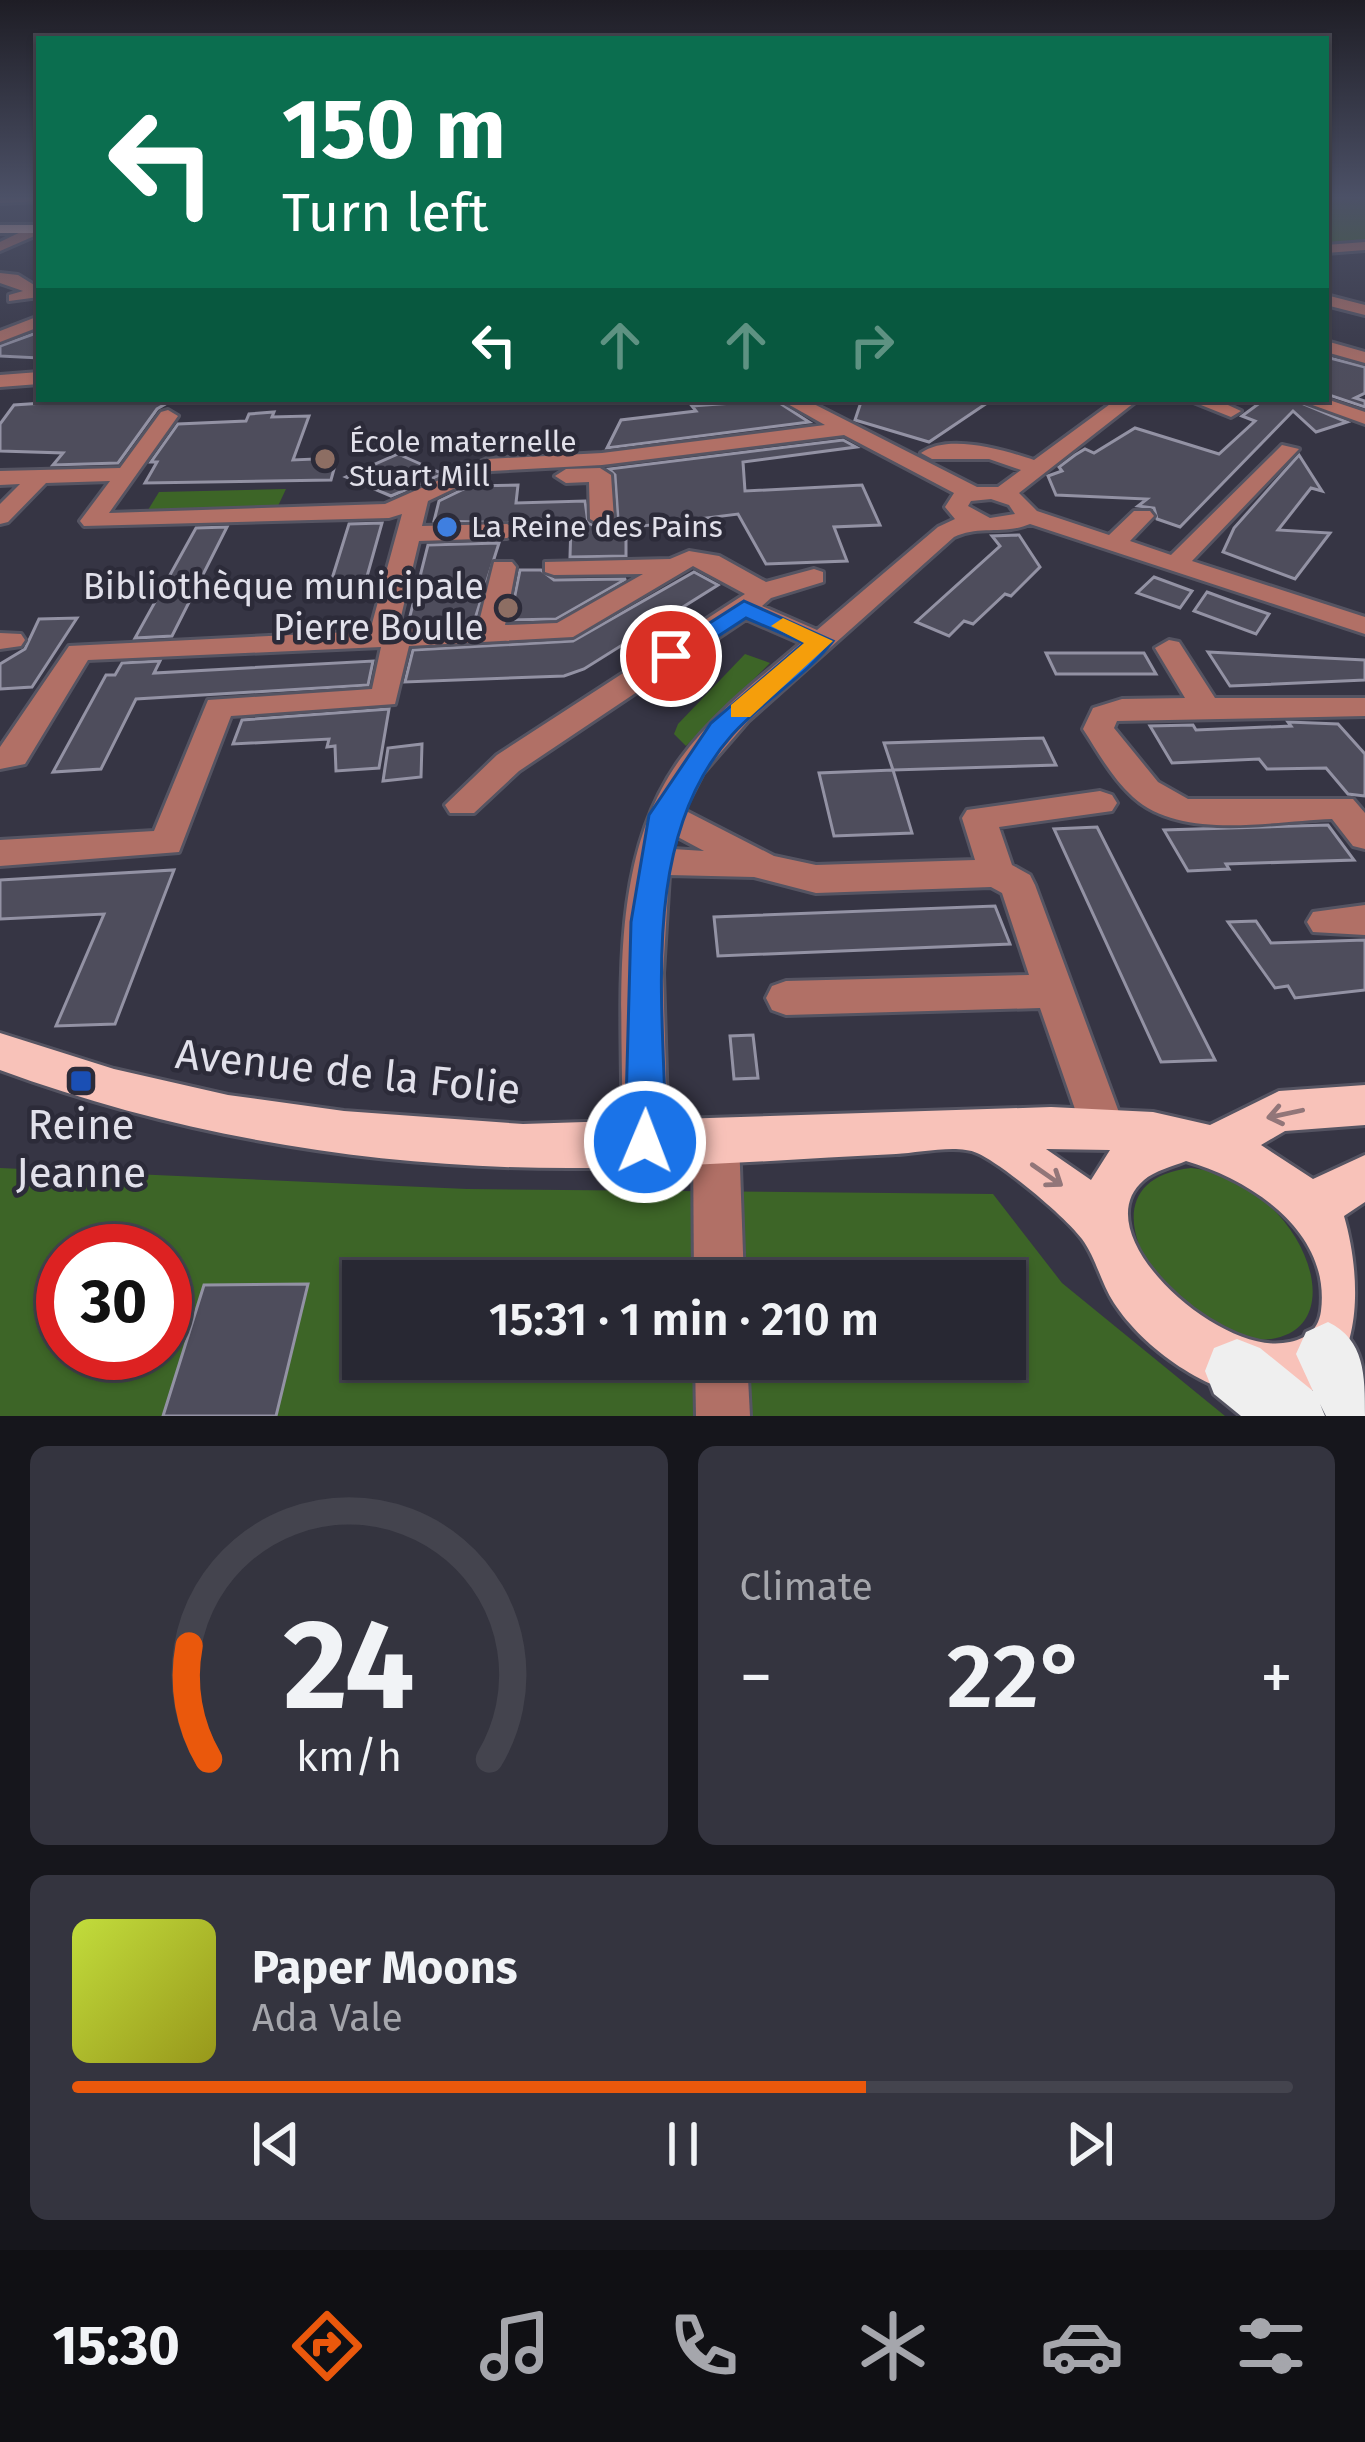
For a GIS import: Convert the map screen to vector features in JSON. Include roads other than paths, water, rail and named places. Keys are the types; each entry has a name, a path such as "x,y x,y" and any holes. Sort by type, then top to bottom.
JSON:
{"highway":[{"path":"1328,1354 1360,1416"},
{"path":"1237,1371 1292,1416"}],"main road":[{"name":"Avenue de la Folie","path":"0,1051 131,1098 261,1122 469,1144 1102,1126 1196,1145"},
{"path":"1105,1228 1107,1194 1122,1167 1147,1149 1196,1145 1279,1111 1365,1105"},
{"path":"982,1130 1082,1201 1105,1228 1128,1289 1157,1324 1195,1352 1237,1371 1272,1375 1304,1370 1328,1354 1342,1333 1346,1278 1317,1219 1287,1187 1251,1162 1196,1145"},
{"path":"1317,1219 1329,1196 1365,1178"}],"street":[{"path":"0,278 13,278 36,293 15,298"},
{"path":"1329,301 1365,310"},
{"path":"0,337 36,322"},
{"path":"1335,349 1365,340"},
{"path":"1335,349 1365,358"},
{"path":"0,381 36,378"},
{"path":"794,402 1005,526 1028,516 1365,626"},
{"path":"645,1142 653,861 664,815 721,730 971,507 1003,494 1125,402"},
{"path":"1205,402 1231,411"},
{"path":"1315,402 1365,418"},
{"path":"178,407 92,521 389,511 487,464 602,459 844,429"},
{"path":"1176,564 1289,449"},
{"path":"932,453 992,453 1034,467"},
{"path":"0,478 126,475"},
{"path":"452,480 600,475 602,519"},
{"path":"0,517 40,477"},
{"path":"1003,494 1023,503 1028,516"},
{"path":"0,853 167,843 219,707 385,697 389,637 418,496"},
{"path":"1113,544 1142,516"},
{"path":"408,534 507,531"},
{"path":"0,758 14,757 79,652 563,631 689,559 710,561 751,599 821,641"},
{"path":"554,567 673,566"},
{"path":"490,634 503,568"},
{"path":"462,806 508,763 751,599 814,577"},
{"path":"1169,648 1206,708"},
{"path":"1365,707 1122,708 1104,715 1099,729 1145,794 1164,806 1187,812 1341,806 1365,837"},
{"path":"997,873 979,818 1100,803"},
{"path":"664,815 765,867"},
{"path":"653,861 765,867 816,879 997,873 1016,885 1102,1126"},
{"path":"1326,922 1365,920"},
{"path":"786,998 1055,991"},
{"path":"716,1139 719,1260"},
{"path":"722,1380 723,1416"}],"place":[{"name":"École maternelle Stuart Mill","path":"325,459"},
{"name":"La Reine des Pains","path":"447,527"},
{"name":"Bibliothèque municipale Pierre Boulle","path":"508,608"},
{"name":"Reine Jeanne","path":"81,1081"}]}
